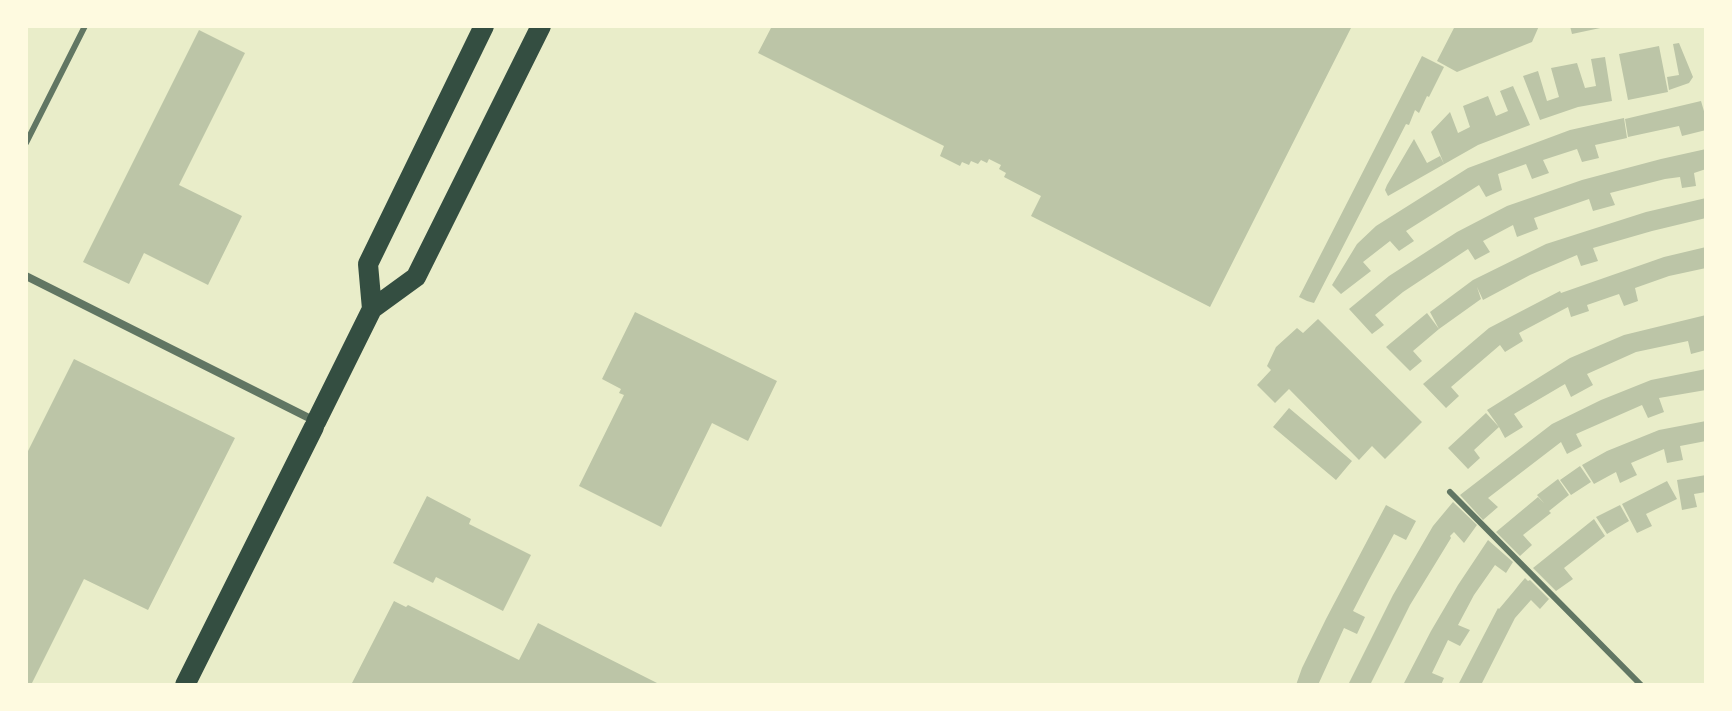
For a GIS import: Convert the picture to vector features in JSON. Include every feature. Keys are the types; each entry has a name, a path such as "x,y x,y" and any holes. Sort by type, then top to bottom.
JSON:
{"main road":[{"path":"372,309 368,264 484,26"},
{"path":"185,685 372,309 416,277 541,26"}],"street":[{"path":"26,276 315,425"}],"lane":[{"path":"26,143 85,26"},
{"path":"1450,492 1641,685"}],"building":[{"path":"772,26 1352,26 1210,307 1031,216 1041,196 1004,177 1006,173 999,169 1001,165 989,159 987,163 981,160 978,164 971,161 969,165 962,162 960,166 940,156 944,146 758,53"},
{"path":"1455,26 1539,26 1532,42 1457,72 1437,61"},
{"path":"1570,26 1605,26 1605,27 1572,34"},
{"path":"199,30 245,53 179,185 242,216 208,285 144,253 129,284 83,262"},
{"path":"1679,43 1693,77 1689,83 1669,90 1667,77 1679,75 1673,44"},
{"path":"1659,46 1668,92 1628,100 1619,54"},
{"path":"1422,56 1444,67 1419,113 1415,110 1409,125 1406,124 1314,303 1307,301 1299,297"},
{"path":"1605,57 1612,101 1578,107 1540,120 1523,76 1538,71 1547,101 1559,97 1551,68 1577,63 1585,88 1596,86 1591,59"},
{"path":"1513,86 1530,125 1478,145 1388,196 1385,190 1387,185 1414,139 1427,163 1440,156 1444,164 1431,132 1450,112 1458,133 1470,127 1463,106 1488,96 1496,116 1508,111 1500,91"},
{"path":"1701,101 1706,130 1682,136 1679,126 1628,137 1625,119"},
{"path":"1624,118 1627,138 1595,145 1599,158 1582,162 1577,149 1543,160 1549,173 1532,179 1526,164 1498,174 1502,190 1486,197 1479,185 1406,231 1414,241 1399,251 1390,241 1363,262 1371,271 1341,294 1332,285 1357,244 1376,226 1468,168 1570,130"},
{"path":"1706,149 1706,169 1694,173 1696,186 1682,188 1680,177 1610,193 1615,205 1593,211 1589,199 1534,218 1538,229 1517,237 1513,225 1483,241 1490,252 1475,260 1468,249 1403,292 1375,315 1384,325 1372,334 1349,309 1389,276 1457,232 1507,206 1582,180"},
{"path":"1706,198 1706,218 1593,248 1598,261 1581,266 1577,255 1483,300 1477,287 1481,299 1439,329 1430,312 1473,280 1546,244 1646,212"},
{"path":"1706,247 1706,268 1635,288 1638,301 1624,306 1619,294 1587,305 1589,311 1571,317 1568,307 1519,333 1523,341 1505,352 1500,345 1451,387 1459,396 1446,408 1423,384 1489,328 1560,291 1664,257"},
{"path":"635,312 777,381 748,441 712,423 661,527 579,486 624,395 619,393 621,389 602,379"},
{"path":"1427,313 1439,329 1413,351 1422,361 1410,371 1386,347"},
{"path":"1706,315 1706,350 1691,354 1688,341 1636,352 1587,374 1593,385 1571,397 1565,384 1514,414 1523,427 1505,438 1487,410 1570,358 1624,335"},
{"path":"1318,319 1422,422 1385,459 1372,446 1359,460 1289,389 1275,403 1257,385 1271,370 1267,366 1276,347 1297,328 1303,333"},
{"path":"74,359 235,438 148,610 84,579 31,685 26,685 26,455"},
{"path":"1706,369 1706,390 1659,398 1664,412 1648,418 1642,405 1576,434 1582,446 1567,454 1561,442 1488,498 1498,507 1483,520 1460,495 1552,424 1651,380"},
{"path":"1289,408 1352,461 1336,480 1273,427"},
{"path":"1486,413 1499,427 1474,450 1480,458 1468,469 1448,448"},
{"path":"1706,421 1706,441 1680,446 1683,460 1667,463 1664,449 1631,463 1637,475 1620,483 1616,472 1594,484 1582,465 1607,451 1659,430"},
{"path":"1580,466 1591,482 1571,495 1560,480"},
{"path":"1706,475 1706,492 1694,494 1697,507 1682,510 1677,480"},
{"path":"1558,479 1569,495 1523,535 1532,545 1520,556 1496,532 1538,497 1544,503 1537,495"},
{"path":"1667,481 1677,499 1646,514 1652,526 1637,533 1622,504"},
{"path":"427,496 471,519 469,524 531,555 503,611 436,577 433,583 393,563"},
{"path":"1453,502 1477,525 1464,543 1454,532 1450,536 1410,605 1370,685 1348,685 1393,595 1433,526"},
{"path":"1386,505 1416,521 1406,540 1394,534 1369,580 1353,611 1365,617 1357,634 1344,628 1318,685 1296,685 1326,619"},
{"path":"1620,505 1629,521 1607,534 1596,517"},
{"path":"1594,519 1605,536 1564,568 1573,579 1556,591 1533,568"},
{"path":"1488,540 1513,562 1506,573 1495,565 1474,595 1458,625 1470,630 1460,646 1448,640 1432,673 1444,678 1441,685 1403,685 1431,631"},
{"path":"1525,578 1549,599 1540,609 1531,600 1515,618 1481,685 1458,685 1498,608"},
{"path":"394,601 519,660 538,623 661,685 351,685"}]}
